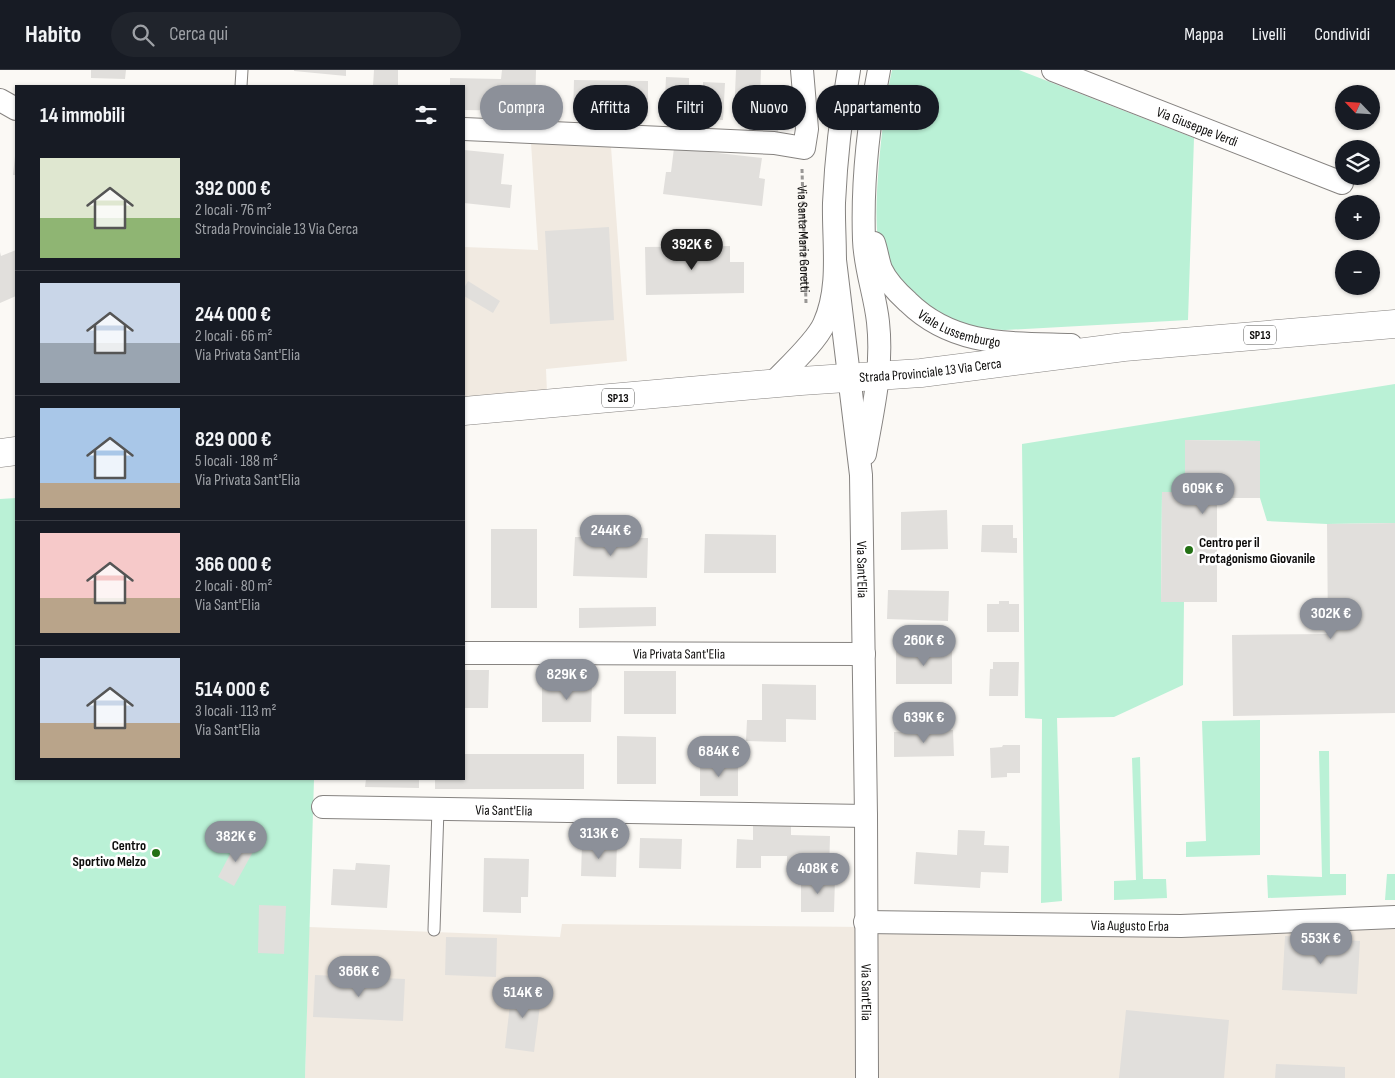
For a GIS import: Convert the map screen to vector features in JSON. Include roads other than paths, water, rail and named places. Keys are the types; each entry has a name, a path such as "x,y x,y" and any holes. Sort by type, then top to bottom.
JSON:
{"main road":[{"name":"Strada Provinciale 13 Via Cerca","path":"465,411 772,384 880,377 1124,347 1395,324"},
{"path":"0,453 15,451"}],"street":[{"path":"465,129 774,143 804,148 806,129 802,70"},
{"path":"848,379 835,260 834,205 840,122 849,70"},
{"name":"Viale Lussemburgo","path":"879,70 869,127 864,206 865,257 878,314 880,377"},
{"name":"Via Giuseppe Verdi","path":"1053,70 1335,181"},
{"name":"Viale Lussemburgo","path":"864,206 881,269 901,296 940,327 966,337 992,342 1124,347"},
{"path":"772,384 817,337 824,325 831,300 835,260"},
{"name":"Via Sant'Elia","path":"861,475 880,377"},
{"name":"Via Sant'Elia","path":"848,379 861,475 866,816 866,1078"},
{"name":"Via Privata Sant'Elia","path":"465,653 864,654"},
{"name":"Via Sant'Elia","path":"323,807 866,816"},
{"name":"Via Augusto Erba","path":"865,922 1181,926 1395,917"}],"lane":[{"path":"241,85 242,70"},
{"path":"434,930 438,809"}],"place":[{"name":"Centro per il Protagonismo Giovanile","path":"1189,550"},
{"name":"Centro Sportivo Melzo","path":"156,853"}]}
